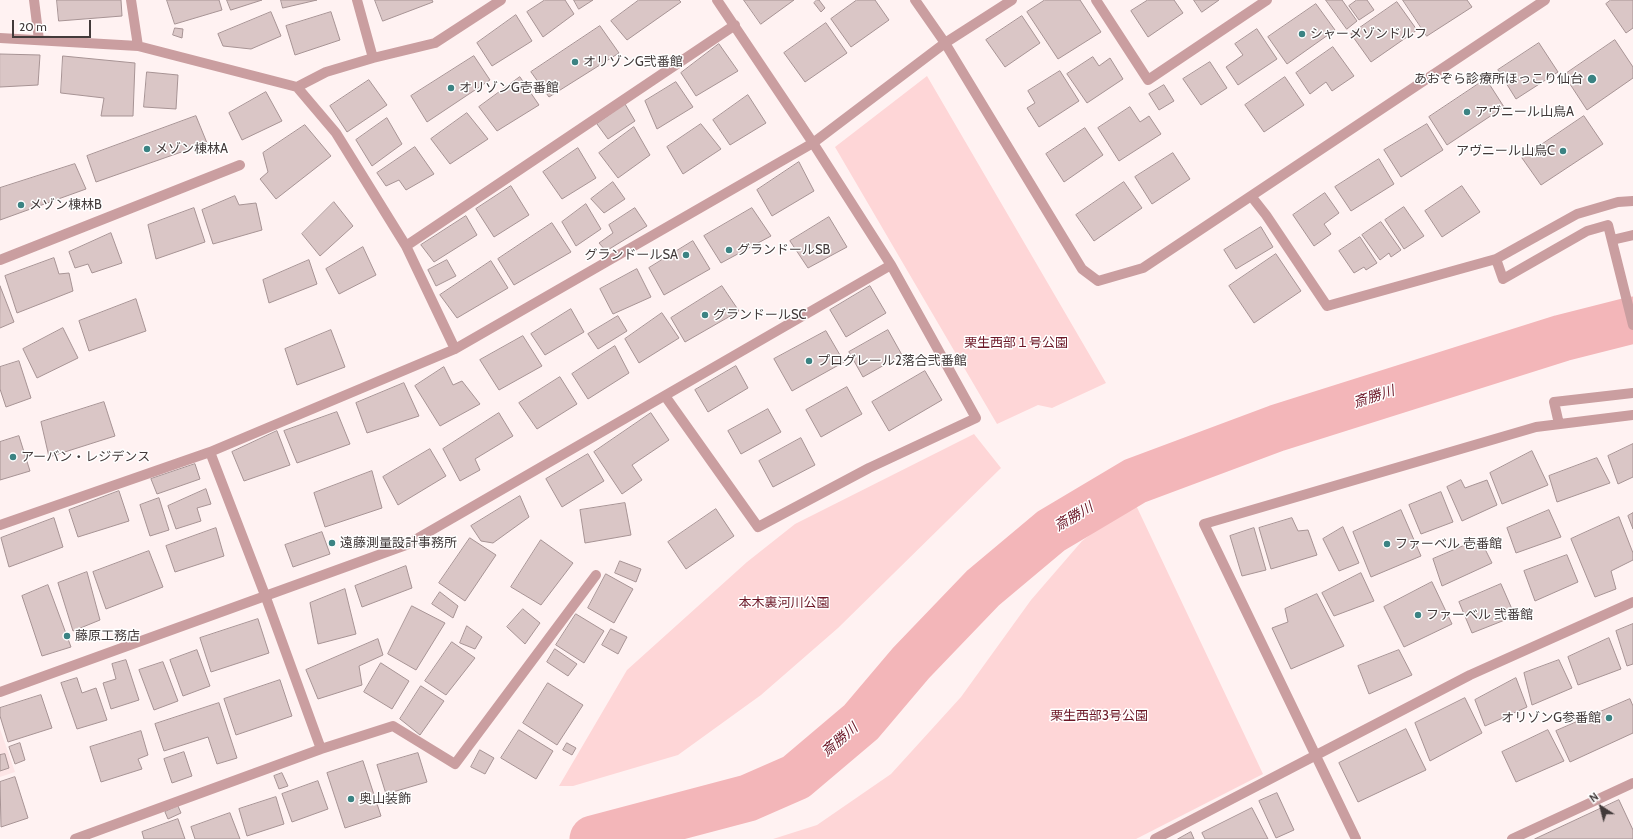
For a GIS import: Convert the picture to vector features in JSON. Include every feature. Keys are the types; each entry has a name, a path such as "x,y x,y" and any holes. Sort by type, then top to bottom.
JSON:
{"street":[{"path":"34,0 39,40"},
{"path":"131,0 138,46"},
{"path":"357,0 373,58"},
{"path":"297,87 326,72 373,58 435,43 501,0"},
{"path":"665,396 758,527 869,468 976,418 891,265 813,143 717,0"},
{"path":"915,0 945,43 1082,269 1098,281 1143,268 1545,0"},
{"path":"0,526 210,452 455,349 813,143 945,43 1012,0"},
{"path":"1096,0 1148,80 1267,0"},
{"path":"406,246 735,25"},
{"path":"0,38 138,46 297,87 336,133 406,246 455,349"},
{"path":"0,260 240,164"},
{"path":"1251,196 1266,215 1327,306 1496,259 1577,214 1618,202 1633,201"},
{"path":"1496,259 1503,279 1587,231 1608,225 1633,325"},
{"path":"1612,240 1633,235"},
{"path":"0,692 406,545 891,265"},
{"path":"1559,424 1554,402 1633,393"},
{"path":"1356,839 1204,524 1536,426 1633,415"},
{"path":"210,452 265,595 321,749"},
{"path":"75,839 321,749 393,726 456,764 596,574"},
{"path":"1155,839 1470,675 1633,602"},
{"path":"1512,839 1633,783"}],"shaded area":[{"path":"0,729 15,772 0,777"}],"green space":[{"name":"栗生西部１号公園","path":"927,76 1106,383 1052,408 1038,405 997,424 835,147"},
{"name":"本木裏河川公園","path":"974,434 1001,468 838,628 761,695 678,755 573,786 559,786 627,670 747,562 795,524"},
{"name":"栗生西部3号公園","path":"1134,501 1263,774 1136,839 773,839 817,825 891,774 961,697 1031,600 1082,541"}],"building":[{"path":"57,0 121,0 122,16 59,21"},
{"path":"167,0 219,0 222,10 175,24"},
{"path":"227,0 262,0 231,10"},
{"path":"281,0 317,0 283,8"},
{"path":"375,0 432,0 433,2 383,21"},
{"path":"545,0 565,0 574,14 543,37 527,12"},
{"path":"574,0 593,0 579,9"},
{"path":"639,0 679,0 681,2 627,40 611,21"},
{"path":"744,0 794,0 761,24"},
{"path":"819,0 825,8 821,12 814,3"},
{"path":"857,0 875,0 889,20 851,47 831,19"},
{"path":"1045,0 1080,0 1101,32 1058,59 1027,12"},
{"path":"1148,0 1174,0 1183,13 1148,37 1131,11"},
{"path":"1194,0 1219,0 1202,12"},
{"path":"1326,0 1342,0 1357,21 1347,29"},
{"path":"1357,0 1367,0 1374,10 1359,20 1349,6"},
{"path":"1403,0 1467,0 1472,7 1427,36"},
{"path":"1611,0 1633,0 1633,28 1626,33 1606,4"},
{"path":"1397,2 1417,30 1371,62 1351,34"},
{"name":"シャーメゾンドルフ","path":"1316,4 1335,30 1287,64 1268,37"},
{"path":"271,12 281,36 251,49 223,46 218,34"},
{"path":"331,12 340,40 295,55 286,26"},
{"path":"516,15 532,41 492,66 477,43"},
{"path":"1022,16 1040,43 1005,67 986,40"},
{"path":"826,23 847,53 805,82 784,53"},
{"name":"オリゾンG弐番館","path":"600,26 619,53 549,97 531,72"},
{"path":"175,28 183,29 182,38 173,35"},
{"path":"1257,29 1277,59 1238,85 1226,67 1243,55 1235,44"},
{"path":"1615,40 1633,67 1633,78 1587,110 1564,75"},
{"path":"1539,43 1558,72 1516,99 1498,70"},
{"path":"719,44 738,71 696,96 681,73"},
{"path":"1333,47 1354,76 1332,91 1326,82 1310,94 1296,73"},
{"path":"0,54 40,55 38,85 0,87"},
{"path":"63,56 135,63 133,116 101,116 104,98 61,93"},
{"name":"オリゾンG壱番館","path":"474,56 490,80 427,122 411,96"},
{"path":"1093,57 1099,66 1110,58 1123,79 1087,103 1067,74"},
{"path":"1210,62 1227,88 1201,105 1183,79"},
{"path":"1060,71 1079,101 1039,127 1027,108 1035,103 1028,91"},
{"path":"147,72 178,75 176,109 144,107"},
{"path":"520,77 539,105 497,131 479,107"},
{"path":"1285,77 1304,105 1264,132 1245,105"},
{"name":"アヴニール山鳥A","path":"1486,79 1504,107 1447,145 1429,117"},
{"path":"369,80 387,105 347,132 330,106"},
{"path":"676,82 693,107 657,129 645,101"},
{"path":"1164,85 1174,101 1159,110 1149,94"},
{"path":"266,92 282,121 242,140 229,113"},
{"path":"748,95 766,123 730,145 713,120"},
{"path":"625,104 635,121 608,139 597,124"},
{"path":"1130,107 1140,122 1149,116 1161,134 1119,161 1098,128"},
{"path":"467,113 488,139 450,164 431,139"},
{"name":"メゾン棟林A","path":"196,116 207,143 96,182 87,156"},
{"name":"アヴニール山鳥C","path":"1584,116 1603,144 1541,185 1522,158"},
{"path":"387,118 402,144 372,166 356,140"},
{"path":"701,124 721,149 683,174 667,147"},
{"path":"1427,124 1443,150 1401,177 1384,150"},
{"path":"305,125 331,156 276,199 260,179 268,172 263,153"},
{"path":"634,127 650,155 618,178 599,153"},
{"path":"1085,128 1103,155 1064,182 1046,154"},
{"path":"415,147 434,174 406,190 399,180 386,186 377,173"},
{"path":"578,148 596,178 562,199 543,172"},
{"path":"1173,153 1190,179 1152,204 1135,177"},
{"path":"1379,159 1394,184 1351,211 1335,187"},
{"path":"799,162 814,191 772,216 757,190"},
{"name":"メゾン棟林B","path":"75,164 86,189 0,220 0,188"},
{"path":"613,182 625,199 604,213 591,199"},
{"path":"1124,182 1142,208 1094,241 1076,215"},
{"path":"511,186 529,215 494,237 476,209"},
{"path":"1462,186 1480,212 1442,237 1425,211"},
{"path":"1325,193 1339,213 1324,224 1331,234 1314,246 1293,215"},
{"path":"235,196 239,205 256,203 262,230 213,244 202,210"},
{"path":"334,202 353,226 320,256 302,234"},
{"path":"586,204 601,229 576,246 562,222"},
{"path":"1404,207 1424,236 1404,249 1385,220"},
{"path":"194,208 205,242 156,259 148,225"},
{"path":"635,208 647,226 606,251 599,243 613,233 609,225"},
{"name":"グランドールSB","path":"752,208 771,236 721,263 704,236"},
{"path":"466,216 477,235 434,262 421,245"},
{"path":"829,217 847,247 808,268 790,241"},
{"path":"1381,222 1401,250 1391,257 1389,253 1380,260 1362,235"},
{"path":"552,223 571,252 514,285 498,259"},
{"path":"1261,227 1273,247 1236,269 1224,250"},
{"path":"111,233 122,263 92,273 88,264 75,268 69,252"},
{"path":"1360,237 1377,263 1366,270 1364,267 1354,273 1339,251"},
{"name":"グランドールSA","path":"693,241 710,269 664,295 649,268"},
{"path":"363,247 376,275 339,294 326,269"},
{"path":"1276,254 1301,291 1254,323 1229,286"},
{"path":"54,258 59,274 69,273 73,291 17,313 5,276"},
{"path":"309,260 317,284 269,303 263,280"},
{"path":"447,260 456,276 436,286 428,270"},
{"path":"491,261 508,288 457,318 440,295"},
{"path":"637,269 651,297 613,314 600,289"},
{"path":"0,286 14,322 0,328"},
{"name":"グランドールSC","path":"722,286 739,311 685,342 671,318"},
{"path":"870,286 886,313 846,337 830,310"},
{"path":"136,299 146,331 89,351 79,321"},
{"path":"571,309 584,332 545,355 531,334"},
{"path":"662,313 679,338 639,363 625,339"},
{"path":"618,316 627,331 598,349 588,334"},
{"path":"63,328 78,358 37,378 23,349"},
{"path":"331,330 345,367 297,385 285,349"},
{"path":"888,330 902,355 863,377 849,352"},
{"name":"プログレール2落合弐番館","path":"826,331 844,362 792,391 774,359"},
{"path":"523,336 542,366 499,390 480,360"},
{"path":"615,346 629,373 588,399 572,374"},
{"path":"19,361 31,398 6,407 0,389 0,367"},
{"path":"736,366 748,388 708,412 695,390"},
{"path":"444,367 453,385 462,381 480,404 440,426 415,386"},
{"path":"925,371 942,400 889,431 872,402"},
{"path":"560,377 577,404 537,429 519,403"},
{"path":"404,383 419,416 367,433 356,403"},
{"path":"847,387 862,414 821,437 806,410"},
{"path":"104,402 115,436 49,457 41,422"},
{"path":"768,409 781,432 741,454 728,431"},
{"path":"337,412 350,444 297,463 284,431"},
{"path":"499,413 513,436 475,459 480,470 460,481 443,449"},
{"path":"651,413 669,440 632,465 642,480 622,494 594,452"},
{"path":"277,431 290,465 244,481 232,452"},
{"name":"アーバン・レジデンス","path":"19,436 30,471 0,480 0,442"},
{"path":"801,438 815,465 773,487 759,461"},
{"path":"1633,444 1633,477 1618,484 1608,456"},
{"path":"430,449 446,476 398,505 383,477"},
{"path":"1532,451 1548,485 1502,504 1490,473"},
{"path":"588,454 604,481 562,507 546,479"},
{"path":"1597,458 1610,483 1557,502 1549,476"},
{"path":"195,464 200,479 157,494 151,479"},
{"path":"372,471 382,508 325,527 314,493"},
{"path":"1461,480 1465,488 1487,480 1497,505 1462,521 1447,487"},
{"path":"206,489 211,504 197,508 201,521 176,529 168,506"},
{"path":"119,491 129,521 78,537 69,510"},
{"path":"1441,492 1453,522 1421,534 1409,505"},
{"path":"520,496 529,517 493,543 481,541 471,526"},
{"path":"159,498 169,530 150,536 140,505"},
{"path":"625,503 631,535 585,543 580,510"},
{"path":"716,509 734,536 686,569 668,542"},
{"name":"ファーベル 壱番館","path":"1401,510 1421,556 1371,577 1353,532"},
{"path":"1549,510 1561,537 1516,553 1507,528"},
{"path":"1633,513 1633,529 1628,516"},
{"path":"1619,517 1633,553 1633,560 1611,571 1616,589 1595,597 1571,539"},
{"path":"54,518 63,547 9,567 1,538"},
{"path":"1292,518 1298,531 1308,530 1317,555 1271,569 1259,528"},
{"path":"1343,527 1359,563 1339,571 1323,539"},
{"path":"216,528 224,556 175,572 166,546"},
{"path":"1254,528 1266,570 1242,576 1230,536"},
{"path":"322,532 330,554 293,567 285,545"},
{"path":"470,538 496,555 465,601 439,583"},
{"path":"1480,539 1492,563 1442,586 1433,559"},
{"path":"541,540 573,563 541,605 511,587"},
{"path":"149,551 163,587 106,609 93,572"},
{"path":"1567,555 1578,582 1535,601 1524,571"},
{"path":"620,561 641,569 636,582 615,573"},
{"path":"406,566 412,588 362,607 355,586"},
{"path":"87,572 100,620 73,631 58,583"},
{"path":"1361,573 1374,601 1334,616 1322,593"},
{"path":"606,574 633,589 614,623 588,608"},
{"name":"ファーベル 弐番館","path":"1432,582 1452,624 1404,647 1384,607"},
{"path":"1501,584 1515,616 1472,633 1459,602"},
{"path":"48,585 71,647 42,656 22,596"},
{"path":"345,589 356,634 318,644 310,603"},
{"path":"440,592 458,606 453,618 432,604"},
{"path":"1317,594 1344,646 1291,669 1272,628 1288,622 1285,609"},
{"path":"412,606 445,623 416,670 388,654"},
{"path":"523,609 540,623 525,644 507,627"},
{"path":"576,614 604,631 584,663 556,645"},
{"path":"258,619 269,653 211,672 200,638"},
{"path":"1633,624 1633,664 1627,666 1616,631"},
{"path":"467,626 482,637 475,649 460,643"},
{"path":"611,629 627,637 618,654 602,645"},
{"path":"1609,638 1621,669 1578,685 1568,657"},
{"path":"378,639 383,655 359,666 362,685 318,699 306,670"},
{"path":"452,642 475,658 446,695 425,681"},
{"path":"555,649 577,664 568,676 547,662"},
{"path":"197,650 210,686 183,696 170,660"},
{"path":"1399,650 1412,675 1369,694 1358,666"},
{"path":"126,660 139,700 111,709 103,683 116,679 112,664"},
{"path":"1559,660 1572,688 1532,705 1524,673"},
{"path":"163,662 178,701 154,710 139,670"},
{"path":"381,663 409,681 392,709 364,692"},
{"path":"77,678 82,693 96,688 107,720 77,729 61,683"},
{"path":"1516,678 1527,707 1485,726 1475,700"},
{"path":"280,680 292,716 236,735 224,699"},
{"path":"548,683 583,705 557,745 523,723"},
{"path":"421,686 444,701 420,735 400,719"},
{"path":"41,695 52,728 8,742 0,716 0,708"},
{"path":"1465,698 1482,733 1430,761 1415,723"},
{"name":"オリゾンG参番館","path":"1630,699 1633,706 1633,733 1570,762 1556,731"},
{"path":"219,703 237,758 217,764 208,737 164,751 155,724"},
{"path":"1406,729 1426,770 1358,802 1339,763"},
{"path":"519,730 553,751 536,779 501,758"},
{"path":"1548,730 1564,761 1516,782 1502,752"},
{"path":"141,731 148,755 138,759 142,769 101,782 90,747"},
{"path":"20,743 25,760 15,764 9,747"},
{"path":"567,743 576,748 572,755 563,750"},
{"path":"480,750 494,758 485,774 471,767"},
{"path":"184,752 192,776 172,783 164,759"},
{"path":"418,753 427,782 386,794 377,765"},
{"path":"5,754 9,768 0,771 0,755"},
{"path":"363,761 381,816 345,828 327,773"},
{"path":"282,773 288,786 279,789 274,776"},
{"path":"15,777 28,818 1,827 0,782"},
{"path":"318,781 328,809 292,822 282,794"},
{"path":"1277,793 1294,830 1276,838 1259,801"},
{"path":"276,797 284,824 247,836 239,809"},
{"path":"1619,800 1633,830 1633,839 1535,839"},
{"path":"178,806 181,813 168,819 165,812"},
{"path":"1252,808 1268,839 1205,839 1202,833"},
{"path":"230,813 240,839 195,839 191,827"},
{"path":"178,819 185,839 144,839 142,832"},
{"path":"1191,832 1194,839 1178,839"}],"waterway":[{"name":"斎勝川","path":"593,839 748,798 796,777 861,722 911,663 983,588 1051,531 1135,481 1277,428 1562,338 1633,320"}],"place":[{"name":"シャーメゾンドルフ","path":"1302,34"},
{"name":"オリゾンG弐番館","path":"575,62"},
{"name":"あおぞら診療所ほっこり仙台","path":"1592,79"},
{"name":"オリゾンG壱番館","path":"451,88"},
{"name":"アヴニール山鳥A","path":"1467,112"},
{"name":"メゾン棟林A","path":"147,149"},
{"name":"アヴニール山鳥C","path":"1563,151"},
{"name":"メゾン棟林B","path":"21,205"},
{"name":"グランドールSB","path":"729,250"},
{"name":"グランドールSA","path":"686,255"},
{"name":"グランドールSC","path":"705,315"},
{"name":"プログレール2落合弐番館","path":"809,361"},
{"name":"アーバン・レジデンス","path":"13,457"},
{"name":"遠藤測量設計事務所","path":"332,543"},
{"name":"ファーベル 壱番館","path":"1387,544"},
{"name":"ファーベル 弐番館","path":"1418,615"},
{"name":"藤原工務店","path":"67,636"},
{"name":"オリゾンG参番館","path":"1609,718"},
{"name":"奥山装飾","path":"351,799"}]}
